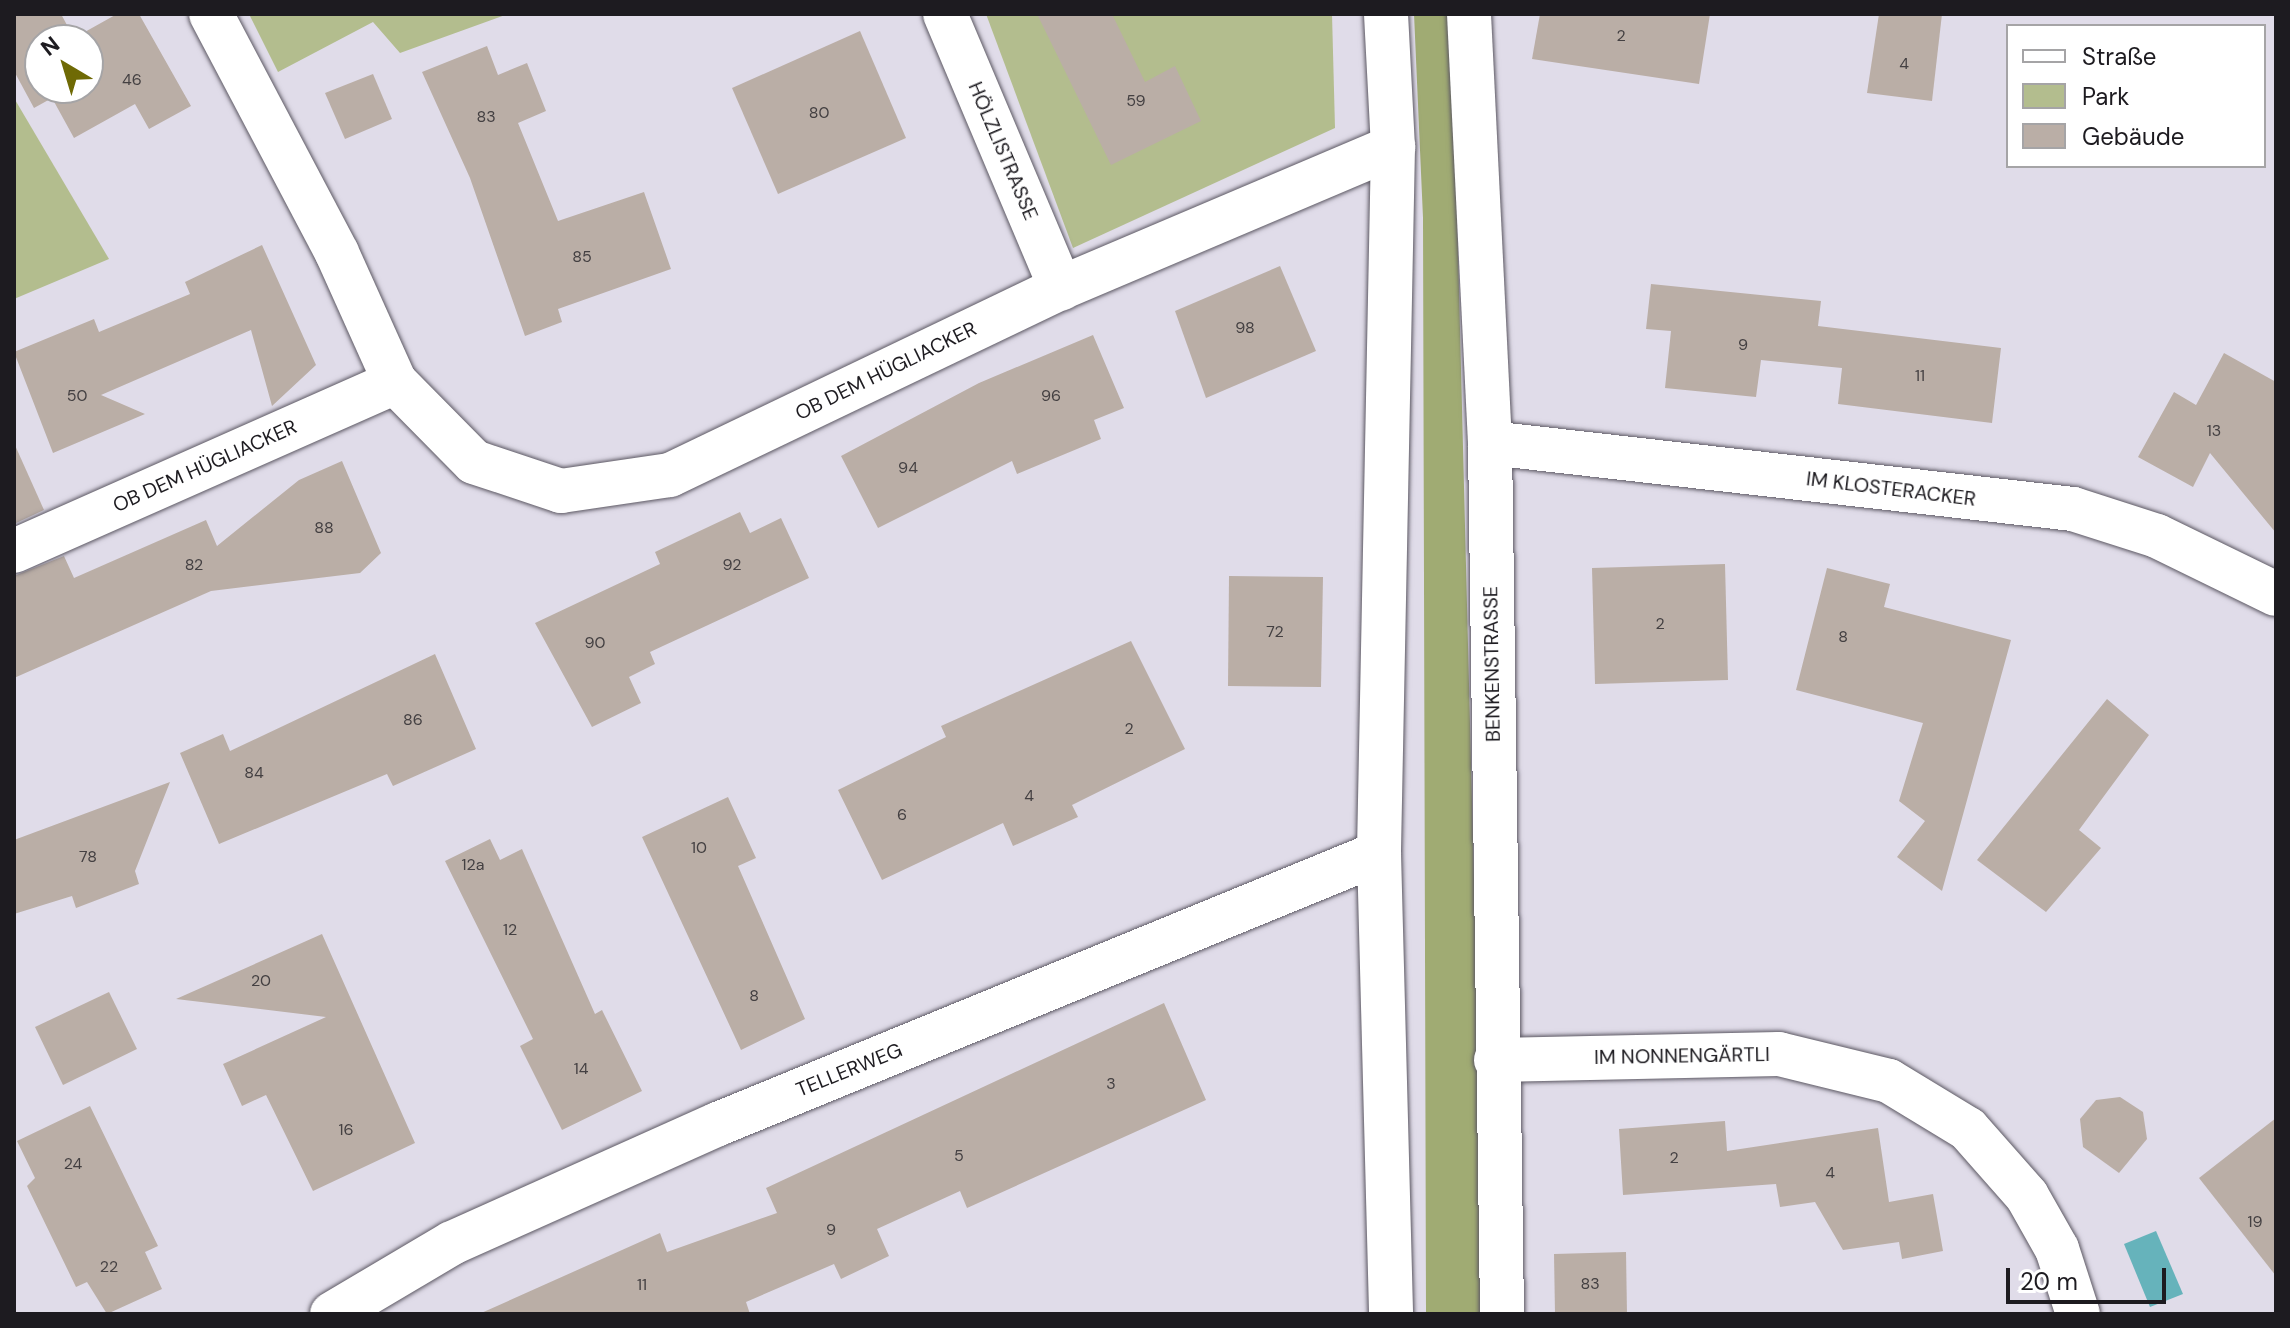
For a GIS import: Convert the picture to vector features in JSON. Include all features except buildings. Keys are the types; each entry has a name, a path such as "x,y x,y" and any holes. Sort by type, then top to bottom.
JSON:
{"street":[{"name":"OB DEM HÜGLIACKER","path":"211,14 337,253 395,382 474,462 561,491 612,487 670,475 1061,288 1393,147"},
{"name":"HÖLZLISTRASSE","path":"945,14 1061,288"},
{"path":"1386,14 1393,147 1379,853 1391,1314"},
{"name":"BENKENSTRASSE","path":"1469,14 1490,443 1496,1060 1502,1314"},
{"name":"OB DEM HÜGLIACKER","path":"14,551 395,382"},
{"name":"IM KLOSTERACKER","path":"1490,443 2073,509 2157,536 2276,594"},
{"name":"TELLERWEG","path":"332,1314 452,1243 718,1124 1379,853"},
{"name":"IM NONNENGÄRTLI","path":"1496,1060 1779,1054 1889,1081 1968,1129 2027,1196 2057,1249 2078,1314"}],"green space":[{"path":"249,14 508,14 400,53 373,22 278,72"},
{"path":"986,14 1332,14 1335,128 1073,248"},
{"path":"1414,14 1452,14 1485,1314 1426,1314 1423,218"},
{"path":"14,98 109,259 14,299"}],"water":[{"path":"2156,1231 2183,1294 2150,1307 2124,1244"}]}
